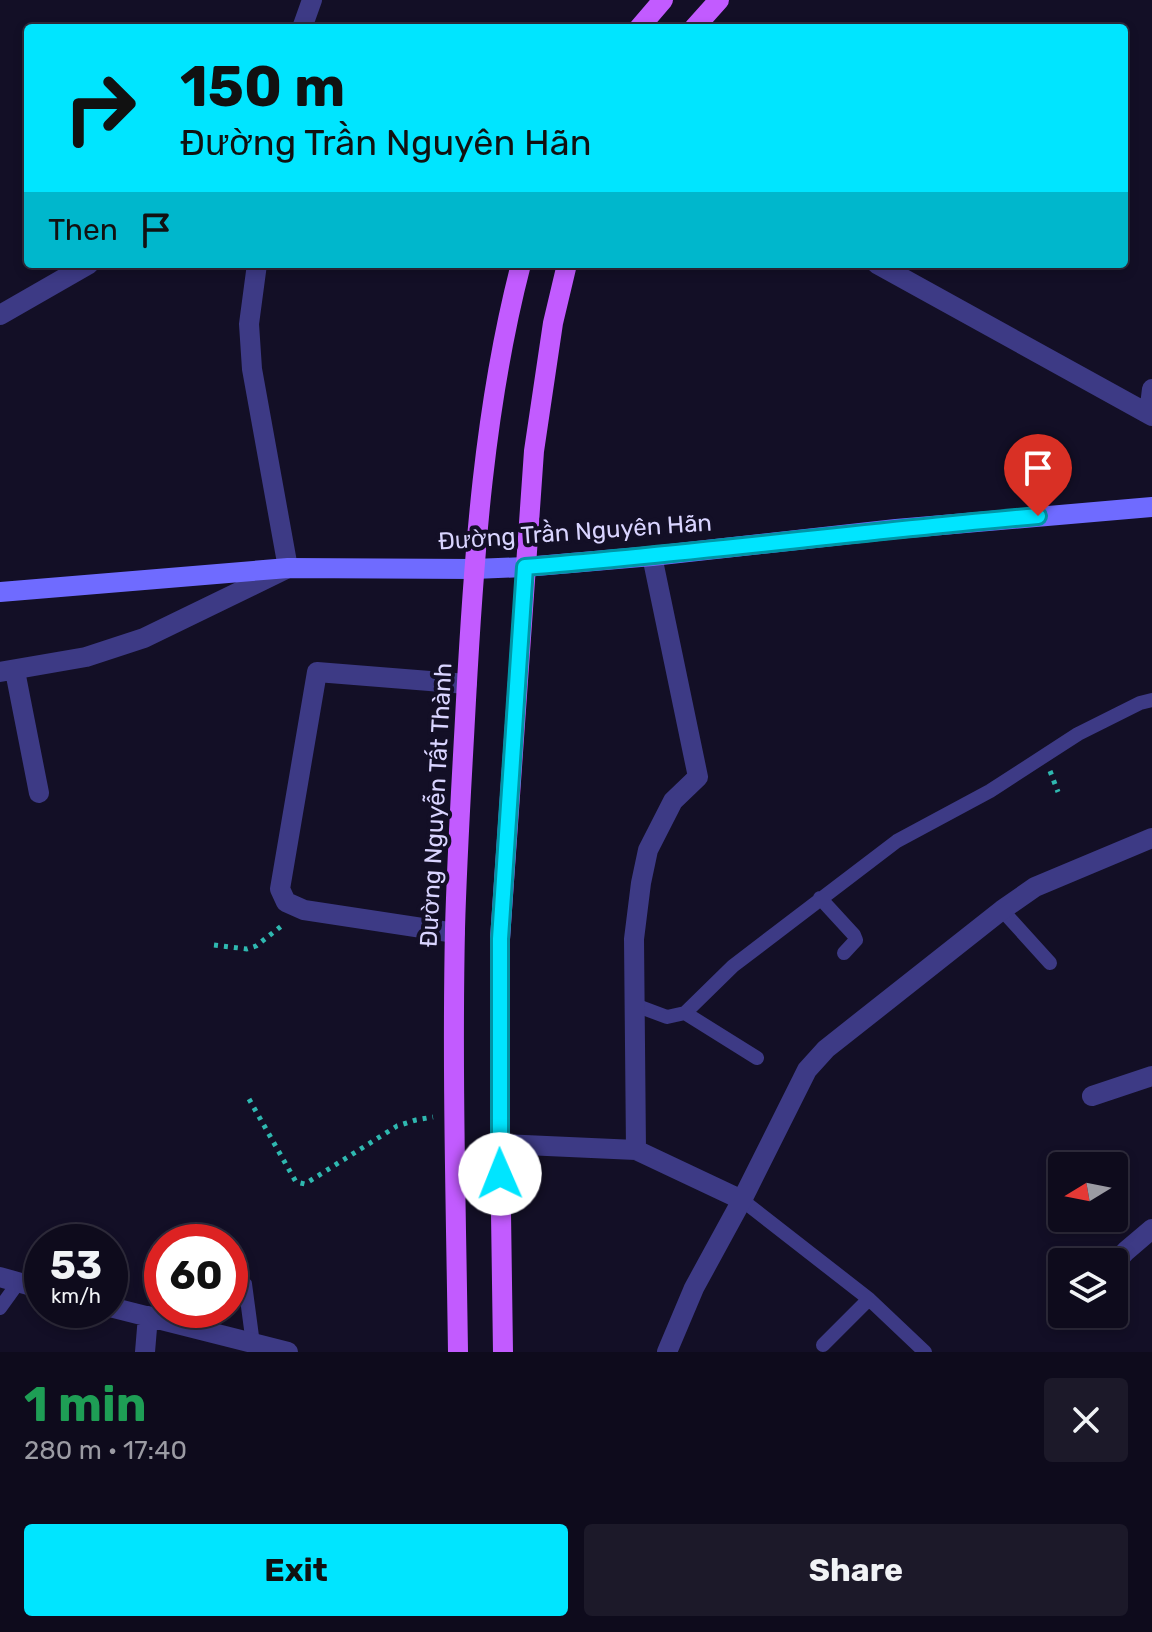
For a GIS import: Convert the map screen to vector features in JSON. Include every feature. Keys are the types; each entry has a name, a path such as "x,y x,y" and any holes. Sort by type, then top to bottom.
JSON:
{"main road":[{"path":"642,24 663,0"},
{"path":"698,24 719,0"},
{"name":"Đường Nguyễn Tất Thành","path":"458,1352 455,933 467,684 474,569 487,443 506,320 520,268"},
{"path":"503,1352 500,939 534,451 553,323 566,268"}],"street":[{"path":"303,24 312,0"},
{"path":"0,315 82,268"},
{"path":"39,793 7,672 86,657 144,638 288,568 252,369 249,324 256,268"},
{"path":"884,268 1150,415 1152,389"},
{"name":"Đường Trần Nguyên Hãn","path":"0,592 288,568 525,567 896,529 1152,507"},
{"path":"636,1150 634,939 641,883 648,850 673,801 698,777 652,556"},
{"path":"455,933 304,910 286,902 280,889 317,672 467,684"},
{"path":"667,1352 694,1288 807,1070 826,1049 1035,887 1152,838"},
{"path":"1092,1096 1152,1076"},
{"path":"500,1144 636,1150 742,1200"},
{"path":"1128,1249 1152,1229"},
{"path":"145,1352 147,1328"},
{"path":"193,1328 288,1352"}],"lane":[{"path":"635,1005 667,1017 685,1013 733,966 897,841 990,791 1078,734 1152,700"},
{"path":"820,898 854,935 856,940 844,953"},
{"path":"1002,910 1050,963"},
{"path":"685,1013 757,1058"},
{"path":"742,1200 869,1299 925,1352"},
{"path":"0,1308 9,1280"},
{"path":"823,1345 869,1299"},
{"path":"248,1306 253,1344"}],"path":[{"path":"214,945 247,949 256,946 304,910"},
{"path":"249,1099 296,1182 305,1184 397,1126 454,1114"}],"route":[{"path":"500,1174 500,939 525,567 1038,516"}]}
